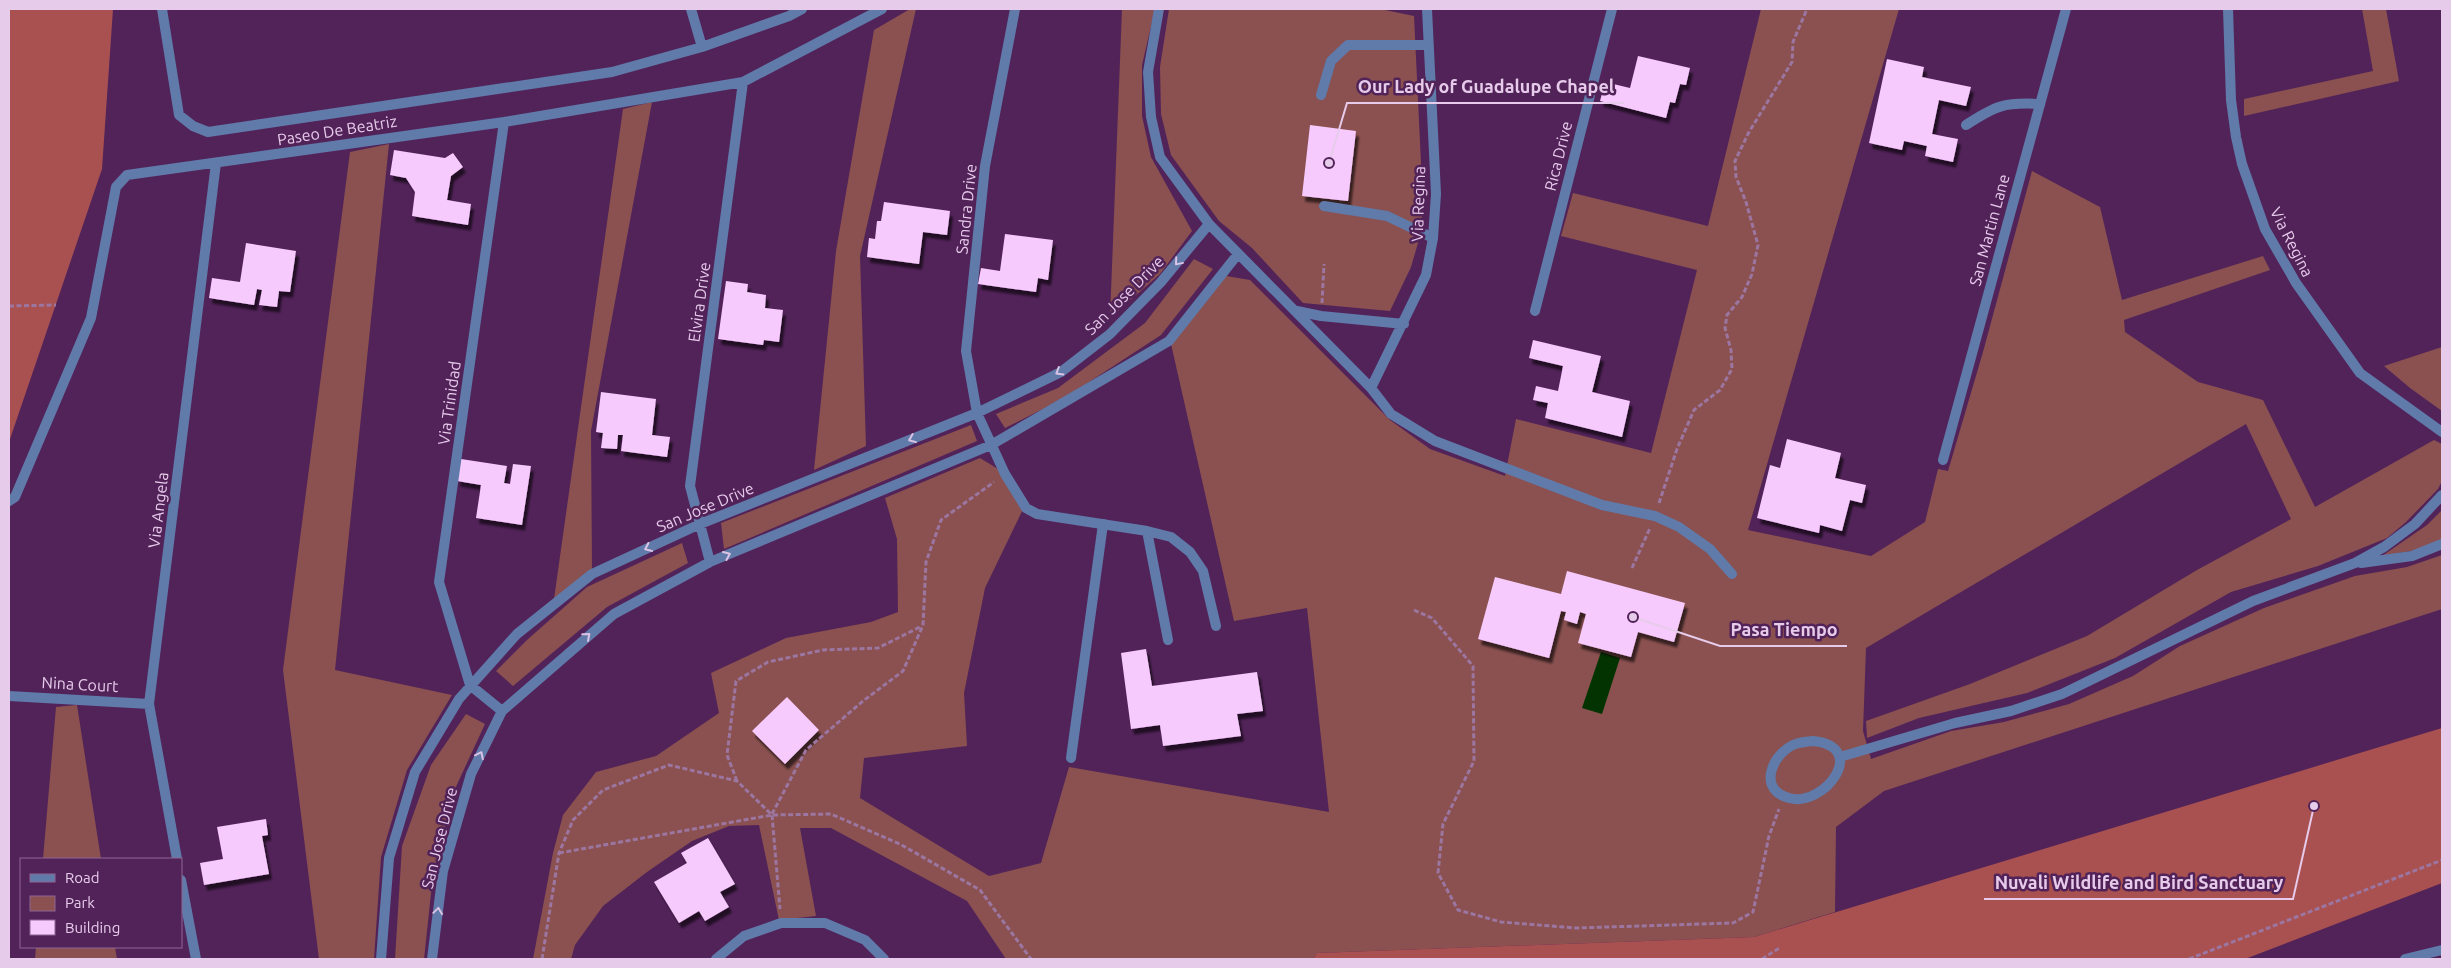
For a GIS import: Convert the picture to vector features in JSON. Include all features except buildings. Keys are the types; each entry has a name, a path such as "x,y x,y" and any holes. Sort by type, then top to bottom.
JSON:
{"street":[{"path":"162,9 179,115 193,126 208,132 612,72 702,47 789,16 802,9"},
{"path":"691,9 702,47"},
{"name":"Paseo De Beatriz","path":"9,501 15,498 91,318 116,186 127,175 504,122 743,82 882,9"},
{"name":"Sandra Drive","path":"1015,9 985,166 966,351 977,413 1005,474 1026,508 1037,514 1147,531 1172,537 1190,552 1203,571 1216,626"},
{"path":"1160,9 1148,72 1151,117 1160,157 1209,224 1371,388 1391,414 1435,441 1602,505 1655,516 1679,527 1710,549 1732,574"},
{"name":"Via Regina","path":"1371,388 1404,324 1426,275 1433,238 1436,194 1427,9"},
{"name":"Rica Drive","path":"1535,311 1612,9"},
{"name":"San Martin Lane","path":"1944,460 2066,9"},
{"name":"Via Regina","path":"2228,9 2230,83 2236,136 2242,164 2266,229 2296,283 2360,373 2442,432"},
{"path":"1321,94 1331,61 1348,45 1428,46"},
{"name":"Elvira Drive","path":"710,562 690,486 743,82"},
{"path":"1966,125 1996,107 2013,103 2040,104"},
{"name":"Via Trinidad","path":"470,685 439,582 504,122"},
{"name":"Via Angela","path":"178,858 149,704 216,163"},
{"path":"1324,206 1387,216 1433,238"},
{"name":"San Jose Drive","path":"381,959 388,858 415,772 459,699 517,634 584,579 700,524 977,413 1061,372 1110,334 1161,282 1209,224"},
{"name":"San Jose Drive","path":"432,959 443,871 450,844 470,774 502,711 614,614 710,562 991,445 1169,341 1238,254"},
{"path":"1297,311 1321,316 1404,324"},
{"path":"1840,757 1955,723 2011,711 2062,694 2253,600 2355,563 2384,547 2415,524 2442,495"},
{"path":"1071,758 1103,524"},
{"path":"1147,531 1168,640"},
{"path":"2355,563 2412,556 2442,544"},
{"path":"470,685 502,711"},
{"name":"Nina Court","path":"9,696 149,704"},
{"path":"1813,741 1823,742 1833,747 1840,757 1841,764 1837,774 1822,790 1800,798 1784,796 1772,787 1770,778 1775,759 1792,745 1813,741"},
{"path":"182,885 196,959"},
{"path":"716,959 744,936 781,923 825,923 864,940 884,959"},
{"path":"2405,959 2442,950"}],"path":[{"path":"1632,568 1655,516 1678,449 1694,410 1720,390 1732,369 1731,350 1725,328 1727,315 1742,297 1752,274 1758,245 1746,202 1736,177 1735,161 1792,62 1794,42 1807,9"},
{"path":"1321,316 1324,264"},
{"path":"9,306 56,306"},
{"path":"781,923 772,815 806,750 863,701 904,671 923,625 926,562 941,520 1005,474"},
{"path":"1414,610 1432,618 1473,666 1474,761 1443,824 1438,873 1458,910 1501,922 1576,928 1733,923 1753,912 1768,836 1784,796"},
{"path":"772,815 737,782 727,755 736,681 768,662 822,650 878,648 923,625"},
{"path":"542,959 559,853 572,820 603,790 669,765 737,782"},
{"path":"559,853 772,815 831,814 900,844 980,890 1031,959"},
{"path":"2189,959 2442,860"},
{"path":"1762,959 1781,947"}],"green space":[{"path":"910,9 916,9 860,256 866,446 814,470 836,251 874,30"},
{"path":"1122,9 1155,9 1142,65 1142,116 1151,157 1192,231 1160,274 1110,318"},
{"path":"1169,9 1380,9 1414,16 1423,205 1420,236 1411,267 1390,311 1303,303 1252,248 1219,221 1171,155 1161,114 1160,67"},
{"path":"1761,9 1899,9 1748,530 1871,556 1925,522 1938,469 1948,471 1983,352 2032,171 2100,207 2122,300 2263,256 2270,270 2124,320 2125,332 2198,382 2263,400 2315,507 2434,440 2442,444 2442,481 2438,489 2406,522 2387,538 2318,566 2231,592 2115,658 2027,693 1919,718 1867,738 1866,721 1970,684 2087,636 2197,570 2291,519 2246,424 1866,648 1863,731 1871,759 1951,731 2004,722 2069,704 2133,676 2180,646 2264,608 2355,576 2407,567 2442,555 2442,609 1884,791 1836,827 1835,912 1754,937 1317,953 1313,959 1006,959 967,901 831,828 800,828 816,916 779,920 759,825 729,826 692,841 647,872 603,906 575,945 571,959 533,959 553,853 563,815 596,772 656,756 719,713 711,673 786,638 871,622 898,612 897,539 885,498 980,458 998,469 1025,505 985,588 964,693 967,746 864,758 860,798 989,876 1041,863 1069,767 1329,812 1307,608 1234,621 1171,344 1226,276 1250,280 1390,420 1430,449 1505,476 1516,419 1651,453 1697,270 1561,236 1573,193 1708,226"},
{"path":"2362,9 2386,9 2399,81 2244,116 2244,99 2373,71"},
{"path":"652,102 591,431 592,569 554,599 623,109"},
{"path":"389,144 335,670 452,695 407,770 381,857 374,959 319,959 283,670 350,152"},
{"path":"1194,259 1213,269 1161,335 1063,399 1005,428 996,414 1058,388 1145,323"},
{"path":"2442,347 2442,411 2384,366"},
{"path":"971,425 977,441 724,549 721,523"},
{"path":"2442,510 2442,540 2411,551 2382,556 2427,525"},
{"path":"682,543 688,563 607,607 513,686 496,671 527,640 587,587"},
{"path":"77,705 101,858 43,858 56,707"},
{"path":"466,714 485,724 454,791 433,875 424,959 395,959 402,846 431,765"},
{"path":"36,948 115,948 117,959 35,959"}],"shaded area":[{"path":"9,9 113,9 102,169 9,442"},
{"path":"1601,652 1620,658 1602,714 1582,708"},
{"path":"2442,728 2442,883 2245,959 1313,959 1317,953 1754,937"}],"place":[{"name":"Our Lady of Guadalupe Chapel","path":"1329,163"},
{"name":"Pasa Tiempo","path":"1633,617"},
{"name":"Nuvali Wildlife and Bird Sanctuary","path":"2314,806"}]}
